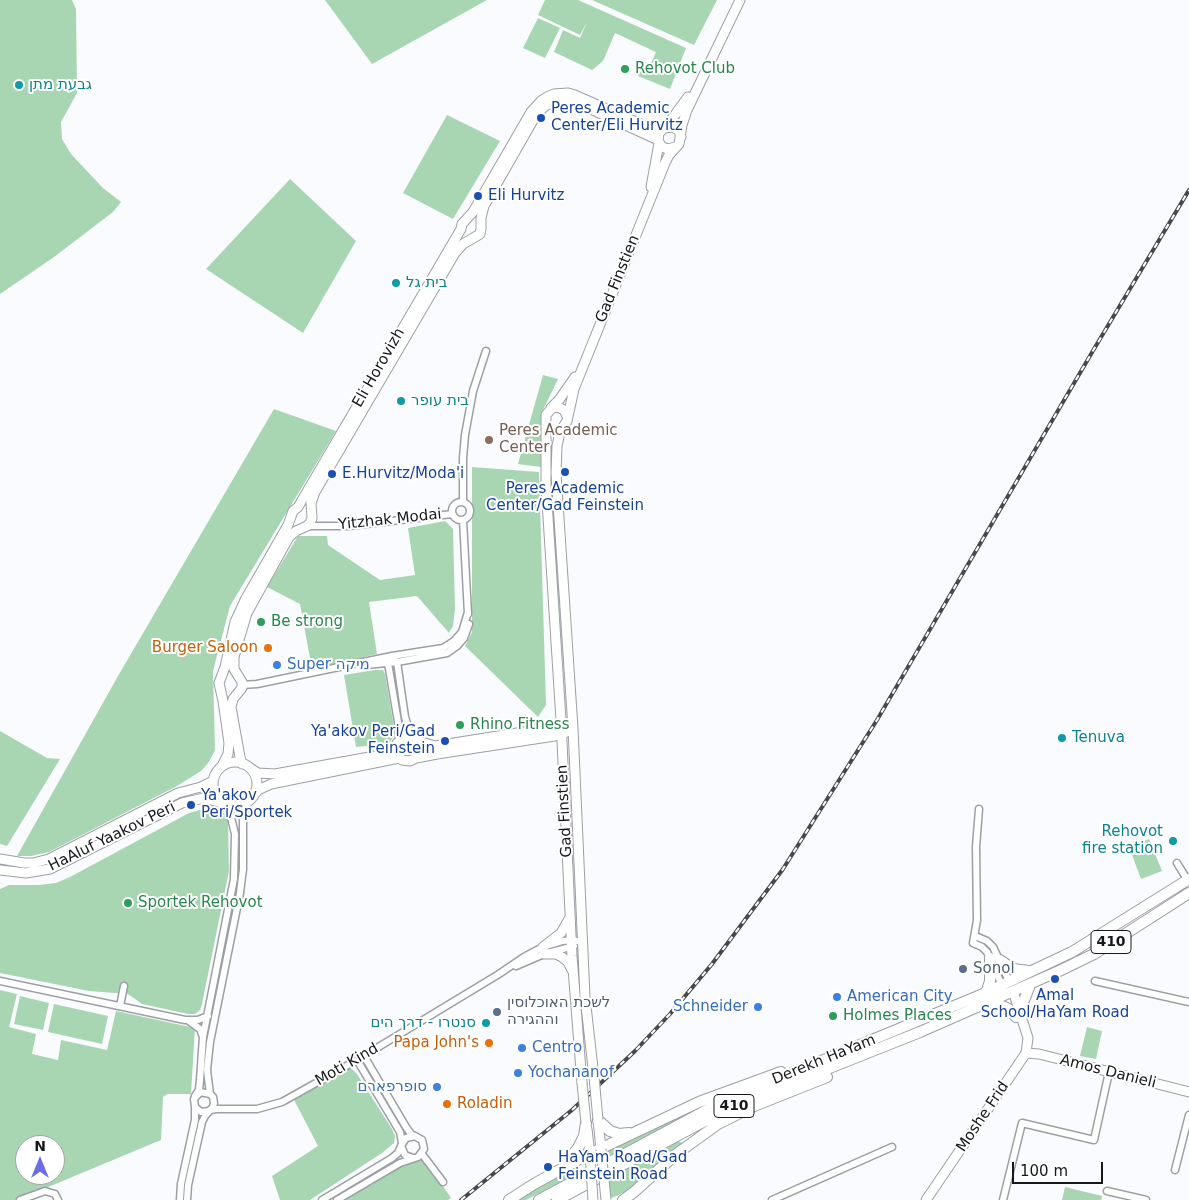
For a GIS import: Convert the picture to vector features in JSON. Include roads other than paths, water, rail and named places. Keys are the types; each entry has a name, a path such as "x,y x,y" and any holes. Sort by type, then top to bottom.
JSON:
{"main road":[{"name":"Derekh HaYam","path":"557,1200 719,1113 980,1006 1034,970 1087,944 1188,880"},
{"name":"Derekh HaYam","path":"539,1200 715,1106 983,994 1030,985 1094,954 1189,893"},
{"path":"983,994 988,988 995,959 1017,970 1034,970"},
{"path":"980,1006 1000,1006 1009,1009 1019,1016 1030,985"},
{"path":"623,1200 631,1196 657,1170 683,1149 734,1116 856,1065 920,1032"},
{"path":"509,1200 558,1170 713,1096 770,1075 841,1053"},
{"path":"598,1120 605,1128 614,1133 635,1132"},
{"path":"558,1170 570,1160 578,1148 584,1136 586,1123"}],"street":[{"path":"681,137 676,129 650,128 575,95 561,93 547,97 531,112 468,219 463,223 461,229 464,236 472,239 480,234 484,206 536,116 550,103 562,100 573,101 659,141 667,149 677,147 681,137 685,114 740,0"},
{"path":"659,141 659,134 703,74"},
{"name":"Gad Finstien","path":"650,200 659,141"},
{"name":"Gad Finstien","path":"606,1200 585,997 573,728 556,473 557,446 572,396 650,200 667,159 677,147"},
{"path":"468,219 474,219 480,224"},
{"name":"Eli Horovizh","path":"298,507 461,229"},
{"name":"Eli Horovizh","path":"311,514 311,503 315,492 455,253 463,244 472,239"},
{"path":"463,502 463,458 466,427 473,391 486,351"},
{"name":"Gad Finstien","path":"549,410 564,393 587,357"},
{"path":"558,407 564,410 565,421 554,428 546,421 546,415 549,410 558,407"},
{"name":"Gad Finstien","path":"546,421 546,486 570,914 582,1083 594,1200"},
{"path":"463,502 468,505 470,513 463,520 456,519 452,514 454,504 463,502"},
{"path":"180,1200 181,1184 196,1120 193,1102 199,1090 203,1037 234,879 235,834 225,804 216,795 213,781 228,754 229,743 222,693 219,686 240,610 288,525 293,511 298,507 306,508 311,514 311,521 293,533 287,541 246,613 234,657 234,669 240,681 240,691 232,702 231,710 240,757 257,781 251,799 243,814 240,893 210,1042 207,1070 210,1094 214,1103 202,1122 188,1185 187,1200"},
{"name":"Yitzhak Modai","path":"311,514 318,522 327,526"},
{"name":"Yitzhak Modai","path":"304,527 348,526 452,514"},
{"path":"291,517 293,523 304,527"},
{"path":"343,666 388,663 436,656 452,650 461,642 469,624 463,520"},
{"path":"222,677 228,674 240,681 257,684 392,656 437,649 448,645 462,632 468,612"},
{"path":"392,656 397,662 405,717 410,733 420,748 416,758"},
{"path":"392,656 388,663 399,728 396,752 399,758"},
{"path":"222,693 228,696 236,695"},
{"path":"540,734 554,721 558,712 559,700"},
{"path":"222,766 232,762 266,775 382,755 405,737 435,746 540,734 573,728"},
{"path":"225,804 238,806 251,799 258,790 271,784 399,758 406,761 540,734 555,740 562,748"},
{"name":"HaAluf Yaakov Peri","path":"0,859 34,863 49,859 178,793 213,781"},
{"name":"HaAluf Yaakov Peri","path":"0,870 26,873 50,869 191,800 204,798 225,804"},
{"path":"979,809 976,847 978,920 973,943 984,949 995,959"},
{"path":"1177,862 1188,880"},
{"path":"570,914 562,933 544,950 562,957 570,966 574,976"},
{"path":"976,936 990,943 1008,988"},
{"name":"Moti Kind","path":"210,1111 217,1109 257,1109 290,1098 358,1060 499,974 518,960 563,941 572,944 582,942"},
{"path":"0,981 185,1020 198,1020 208,1016"},
{"path":"1095,981 1189,1002"},
{"path":"120,1006 124,986"},
{"name":"Moshe Frid","path":"926,1200 1026,1053 1027,1034 1008,988"},
{"path":"185,1020 200,1028 203,1037"},
{"path":"1027,1034 1030,1044 1039,1054"},
{"name":"Amos Danieli","path":"1026,1053 1039,1054 1189,1092"},
{"path":"364,1056 406,1126 415,1136 421,1139 424,1144 422,1154 443,1182"},
{"path":"358,1060 400,1132 405,1155 415,1158"},
{"path":"1003,1200 1022,1123 1094,1140 1108,1072"},
{"path":"195,1096 203,1092 210,1094"},
{"path":"194,1107 201,1112 210,1111"},
{"path":"1175,1170 1189,1115"},
{"path":"322,1200 394,1158 406,1138 415,1136"},
{"path":"772,1200 892,1146"},
{"path":"337,1200 400,1163 422,1154"},
{"path":"20,1200 45,1191 56,1194 58,1200"},
{"path":"1107,1191 1146,1200"}],"railway":[{"path":"461,1200 572,1110 635,1051 670,1014 712,964 783,869 877,720 1189,190"}],"place":[{"name":"Rehovot Club","path":"625,69"},
{"name":"גבעת מתן","path":"19,85"},
{"name":"Peres Academic Center/Eli Hurvitz","path":"541,118"},
{"name":"Eli Hurvitz","path":"478,196"},
{"name":"בית גל","path":"396,283"},
{"name":"בית עופר","path":"401,401"},
{"name":"Peres Academic Center","path":"489,440"},
{"name":"Peres Academic Center/Gad Feinstein","path":"565,472"},
{"name":"E.Hurvitz/Moda'i","path":"332,474"},
{"name":"Be strong","path":"261,622"},
{"name":"Burger Saloon","path":"268,648"},
{"name":"Super מיקה","path":"277,665"},
{"name":"Rhino Fitness","path":"460,725"},
{"name":"Tenuva","path":"1062,738"},
{"name":"Ya'akov Peri/Gad Feinstein","path":"445,741"},
{"name":"Ya'akov Peri/Sportek","path":"191,805"},
{"name":"Rehovot fire station","path":"1173,841"},
{"name":"Sportek Rehovot","path":"128,903"},
{"name":"Sonol","path":"963,969"},
{"name":"Amal School/HaYam Road","path":"1055,979"},
{"name":"American City","path":"837,997"},
{"name":"Schneider","path":"758,1007"},
{"name":"לשכת האוכלוסין וההגירה","path":"497,1012"},
{"name":"Holmes Places","path":"833,1016"},
{"name":"סנטרו - דרך הים","path":"486,1023"},
{"name":"Papa John's","path":"489,1043"},
{"name":"Centro","path":"522,1048"},
{"name":"Yochananof","path":"518,1073"},
{"name":"סופרפארם","path":"437,1087"},
{"name":"Roladin","path":"447,1104"},
{"name":"HaYam Road/Gad Feinstein Road","path":"548,1167"}]}
